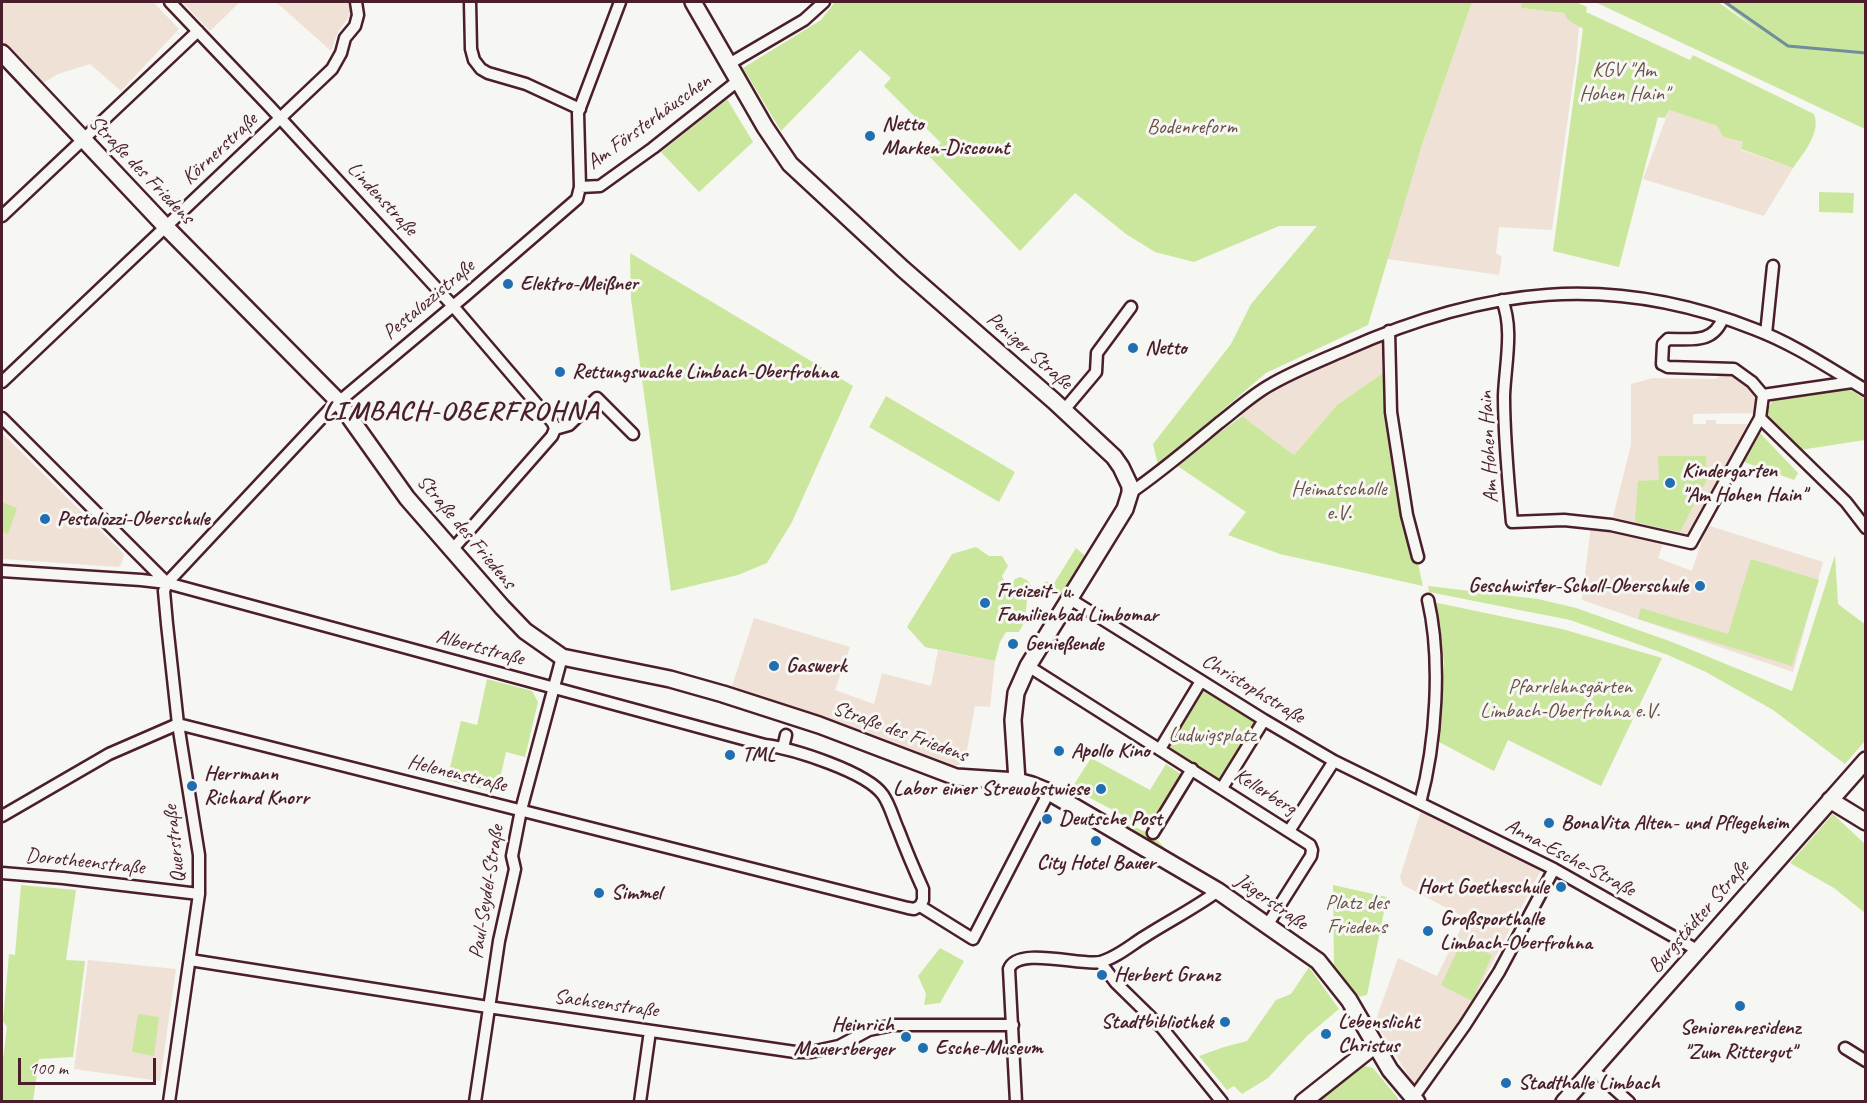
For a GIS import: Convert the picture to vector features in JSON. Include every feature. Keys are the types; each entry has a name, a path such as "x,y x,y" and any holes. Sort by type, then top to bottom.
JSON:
{"main road":[{"name":"Peniger Straße","path":"693,2 776,145 798,172 1114,457 1127,477 1130,493"},
{"name":"Straße des Friedens","path":"4,60 338,401 407,498 452,550 525,631 562,657 674,680 723,694 819,725 956,777 1017,781 1049,792"},
{"path":"1017,781 1013,720 1016,693 1028,666 1116,526 1130,493"},
{"name":"Burgstädter Straße","path":"1564,1101 1863,763"},
{"name":"Jägerstraße","path":"1049,792 1218,891 1318,961 1349,1000 1390,1070 1414,1100"},
{"path":"1830,800 1866,822"},
{"path":"1303,1101 1375,1045"}],"street":[{"name":"Lindenstraße","path":"170,2 281,118 453,306 551,419 554,430"},
{"name":"Körnerstraße","path":"2,382 336,65 345,38 355,26 358,15 357,2"},
{"path":"470,2 471,49 474,60 482,69 488,73 526,84 580,109"},
{"path":"580,186 578,118 620,2"},
{"path":"729,64 804,20 824,2"},
{"path":"2,216 198,31"},
{"name":"Am Försterhäuschen","path":"580,186 600,186 653,148 739,80"},
{"name":"Pestalozzistraße","path":"167,584 338,401 571,206 577,199 580,186"},
{"path":"1766,334 1773,266"},
{"path":"1130,493 1270,385 1389,330 1470,306 1502,300 1547,294 1621,296 1682,306 1766,334 1801,351 1866,390"},
{"name":"Am Hohen Hain","path":"1502,300 1508,314 1504,398 1506,459 1512,522 1564,520 1611,525 1691,543 1760,418 1763,395"},
{"path":"1064,410 1096,372 1097,353 1131,307"},
{"path":"1723,318 1719,328 1711,335 1698,339 1668,339 1663,344 1662,364 1668,367 1734,369 1752,382 1763,395 1852,382"},
{"path":"1389,330 1390,412 1407,515 1418,557"},
{"path":"452,550 531,461 554,430 569,425 597,399 633,434"},
{"path":"2,418 167,584"},
{"path":"1760,418 1846,502 1866,528"},
{"name":"Albertstraße","path":"2,571 141,580 167,584 765,746 783,748 852,774 878,788 888,804 923,889 923,900 920,906"},
{"name":"Querstraße","path":"167,584 164,591 178,724 199,855 199,894 169,1101"},
{"name":"Christophstraße","path":"1071,599 1264,720 1334,761 1420,803"},
{"path":"1420,803 1428,765 1435,690 1434,633 1428,600"},
{"name":"Paul-Seydel-Straße","path":"475,1101 501,930 515,869 512,856 521,810 562,657"},
{"name":"Kellerberg","path":"1028,666 1310,845 1312,853 1268,924"},
{"path":"1160,749 1201,681"},
{"path":"1222,788 1264,720"},
{"path":"2,816 109,754 178,724"},
{"name":"Helenenstraße","path":"178,724 908,908 914,909 920,906"},
{"path":"783,748 786,735"},
{"path":"1289,831 1334,761"},
{"path":"1153,833 1192,769"},
{"path":"920,906 974,939 1049,792"},
{"name":"Anna-Esche-Straße","path":"1420,803 1554,869 1699,951"},
{"path":"1414,1100 1495,978 1554,869"},
{"name":"Dorotheenstraße","path":"2,873 199,894"},
{"path":"1016,1101 1011,964 1020,958 1100,962 1198,906 1218,891"},
{"name":"Sachsenstraße","path":"190,960 795,1052 811,1052 840,1046 869,1030 893,1025 1013,1025"},
{"path":"1100,962 1116,983 1163,1029 1222,1101"},
{"path":"640,1101 650,1031"},
{"path":"1845,1048 1866,1060"},
{"path":"1592,1069 1629,1101"}],"shaded area":[{"path":"2,2 153,2 179,29 121,91 90,64 58,74 40,85 2,44"},
{"path":"182,2 240,2 210,31"},
{"path":"276,2 366,2 351,14 338,32 331,51"},
{"path":"1472,2 1522,2 1522,8 1564,13 1579,26 1552,230 1499,227 1496,253 1502,257 1499,275 1387,259 1422,145"},
{"path":"1669,110 1717,126 1723,137 1743,142 1741,150 1793,168 1764,216 1643,179"},
{"path":"1389,331 1390,368 1337,405 1294,455 1235,411 1248,400"},
{"name":"Kindergarten \"Am Hohen Hain\"","path":"1734,371 1758,395 1757,413 1693,414 1693,424 1706,424 1706,420 1716,420 1716,424 1749,424 1749,430 1687,538 1612,520 1631,445 1631,384 1653,378 1715,379"},
{"name":"Pestalozzi-Oberschule","path":"2,433 124,554 121,565 118,567 2,559"},
{"name":"Geschwister-Scholl-Oberschule","path":"1591,525 1665,538 1658,558 1692,571 1707,525 1823,562 1793,672 1582,600"},
{"path":"754,618 850,647 835,690 874,704 882,673 931,686 938,650 995,661 990,707 975,706 965,761 953,768 732,686"},
{"path":"1421,810 1541,870 1466,1013 1415,1086 1375,1022 1398,958 1437,976 1466,918 1403,885 1400,877"},
{"path":"88,960 176,969 160,1081 74,1069"}],"green space":[{"name":"Bodenreform","path":"835,2 1472,2 1422,145 1368,325 1266,373 1158,465 1153,444 1231,344 1251,304 1317,226 1279,226 1194,262 1155,252 1126,234 1075,193 1020,251 929,156 941,143 884,86 891,78 860,50 781,131 743,68 821,20"},
{"name":"KGV \"Am Hohen Hain\"","path":"1522,2 1576,2 1587,7 1586,12 1690,60 1693,55 1814,114 1815,128 1810,142 1793,168 1741,149 1743,142 1723,137 1717,126 1669,110 1665,118 1658,117 1619,267 1553,251 1583,29 1568,20 1564,13 1521,8"},
{"path":"1595,2 1718,2 1760,32 1722,2 1865,2 1865,129"},
{"path":"727,99 753,142 699,192 661,152"},
{"path":"1819,192 1854,193 1853,213 1819,212"},
{"path":"630,253 853,386 792,522 767,563 738,575 671,591 631,299"},
{"name":"Heimatscholle e.V.","path":"1390,368 1407,515 1423,586 1280,554 1228,535 1246,512 1176,465 1242,416 1294,455 1337,405"},
{"path":"1846,387 1865,399 1865,440 1800,450 1768,419 1768,408 1775,398"},
{"path":"886,396 1015,472 999,502 869,427"},
{"path":"1760,433 1798,473 1794,480 1744,462"},
{"path":"1658,456 1706,456 1707,479 1680,532 1635,522 1638,481 1659,480"},
{"path":"2,502 17,508 8,534 2,532"},
{"path":"976,547 989,556 1002,556 1008,566 1002,576 1007,587 1010,587 1015,579 1020,577 1031,585 1025,621 1019,632 1006,632 1000,642 995,661 925,647 907,627 952,554"},
{"path":"1076,548 1084,555 1084,559 1060,597 1045,592 1042,586 1046,581 1053,585"},
{"path":"1835,555 1838,604 1866,625 1865,741 1845,764 1773,710 1706,672 1668,655 1570,620 1429,592 1428,586 1538,599 1576,608 1672,642 1792,691"},
{"path":"1751,559 1819,580 1792,666 1638,619 1641,608 1728,634"},
{"name":"Pfarrlehnsgärten Limbach-Oberfrohna e.V.","path":"1433,602 1562,629 1662,658 1601,786 1508,740 1494,771 1437,741 1444,662"},
{"path":"487,679 532,691 538,702 525,757 506,752 497,792 447,780 461,721 477,725"},
{"name":"Ludwigsplatz","path":"1201,681 1264,720 1222,788 1160,749"},
{"path":"1091,758 1150,790 1166,764 1182,775 1149,829 1088,797 1073,786"},
{"path":"1080,802 1146,832 1176,859"},
{"path":"1833,814 1865,844 1865,913 1834,888 1790,863"},
{"path":"21,885 76,890 66,960 85,961 73,1057 39,1059 33,1101 2,1101 2,1067 7,1027 3,1021 9,954 15,955"},
{"name":"Platz des Friedens","path":"1333,885 1387,897 1367,995 1359,997 1334,966"},
{"path":"1462,941 1492,955 1472,1001 1441,985"},
{"path":"940,948 964,961 940,1003 924,1005 926,994 918,976"},
{"path":"1309,967 1339,1009 1307,1036 1268,1078 1242,1094 1234,1086 1227,1090 1199,1056 1247,1041 1276,1000 1291,994"},
{"path":"138,1014 159,1017 154,1056 132,1052"},
{"path":"1359,1067 1373,1068 1398,1098 1398,1101 1323,1102 1320,1098"}],"waterway":[{"path":"1725,2 1788,46 1866,53"}],"place":[{"name":"Netto Marken-Discount","path":"870,136"},
{"name":"Elektro-Meißner","path":"508,284"},
{"name":"Netto","path":"1133,348"},
{"name":"Rettungswache Limbach-Oberfrohna","path":"560,372"},
{"name":"Kindergarten \"Am Hohen Hain\"","path":"1670,483"},
{"name":"Pestalozzi-Oberschule","path":"45,519"},
{"name":"Geschwister-Scholl-Oberschule","path":"1700,586"},
{"name":"Freizeit- u. Familienbad Limbomar","path":"985,603"},
{"name":"Genießende","path":"1013,644"},
{"name":"Gaswerk","path":"774,666"},
{"name":"Apollo Kino","path":"1059,751"},
{"name":"TML","path":"730,755"},
{"name":"Herrmann Richard Knorr","path":"192,786"},
{"name":"Labor einer Streuobstwiese","path":"1101,789"},
{"name":"Deutsche Post","path":"1047,819"},
{"name":"BonaVita Alten- und Pflegeheim","path":"1549,823"},
{"name":"City Hotel Bauer","path":"1096,841"},
{"name":"Hort Goetheschule","path":"1561,887"},
{"name":"Simmel","path":"599,893"},
{"name":"Großsporthalle Limbach-Oberfrohna","path":"1428,931"},
{"name":"Herbert Granz","path":"1102,975"},
{"name":"Seniorenresidenz \"Zum Rittergut\"","path":"1740,1006"},
{"name":"Stadtbibliothek","path":"1225,1022"},
{"name":"Lebenslicht Christus","path":"1326,1034"},
{"name":"Heinrich Mauersberger","path":"906,1037"},
{"name":"Esche-Museum","path":"923,1048"},
{"name":"Stadthalle Limbach","path":"1506,1083"}],"district":[{"name":"LIMBACH-OBERFROHNA","path":"461,412"}]}
